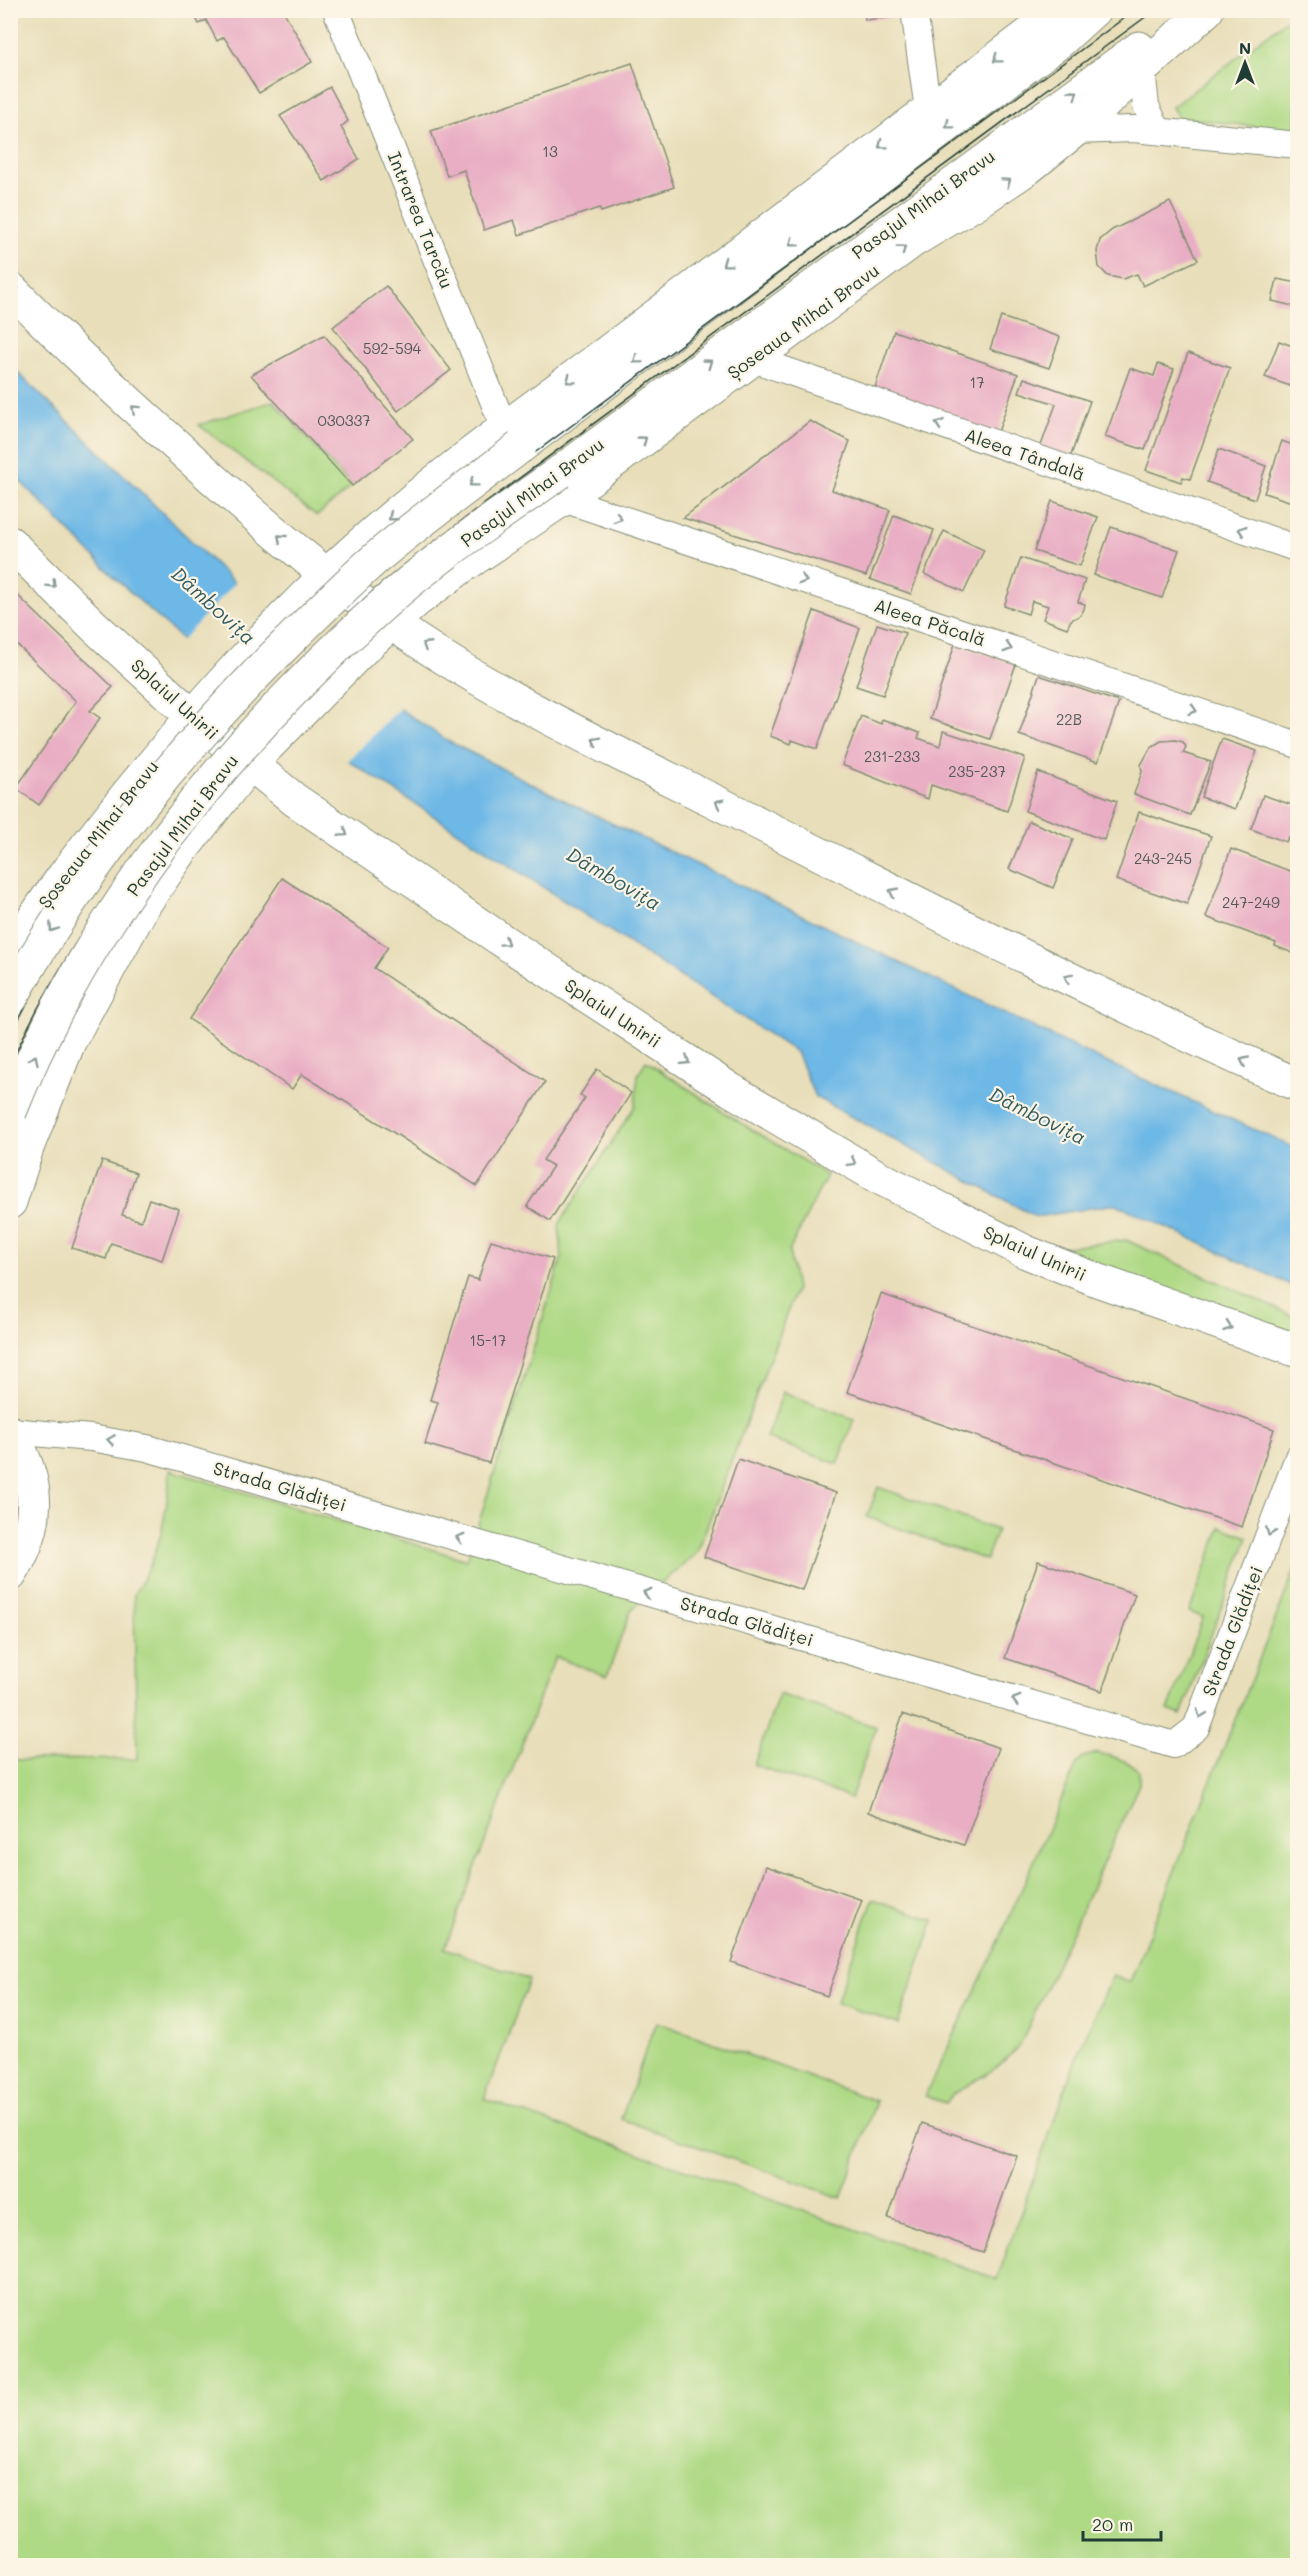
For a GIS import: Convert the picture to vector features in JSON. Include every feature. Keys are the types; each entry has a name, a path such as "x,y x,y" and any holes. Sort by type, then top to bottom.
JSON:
{"main road":[{"path":"326,575 381,526 505,430 1044,23 1066,10"},
{"path":"10,1000 47,936 146,799 225,705 350,581 448,502 1059,42 1094,10"},
{"name":"Pasajul Mihai Bravu","path":"10,1112 63,998 106,927 147,867 179,823 255,731 348,637 403,587 1026,129 1157,36 1198,10"},
{"name":"Șoseaua Mihai Bravu","path":"249,765 391,623 463,566 563,499 914,240 996,190 1074,131 1207,10"},
{"path":"10,288 128,402 326,575 391,623 483,680 639,763 1124,1006 1298,1085"},
{"name":"Splaiul Unirii","path":"10,543 94,626 249,765 302,805 659,1044 878,1177 1036,1256 1096,1280 1298,1351"},
{"name":"Șoseaua Mihai Bravu","path":"10,956 42,906 105,823 192,716 326,575"},
{"path":"10,1202 50,1086 69,1042 98,986 143,906 181,851 249,765"},
{"path":"10,1432 23,1453 31,1477 35,1502 27,1545 10,1575"}],"street":[{"name":"Intrarea Tarcău","path":"336,10 505,430"},
{"path":"914,10 928,110"},
{"path":"1142,70 1146,106 1158,131"},
{"path":"1074,131 1116,128 1298,145"},
{"name":"Aleea Tândală","path":"753,358 1298,549"},
{"name":"Aleea Păcală","path":"563,499 1298,745"},
{"name":"Strada Glădiței","path":"10,1432 91,1438 147,1448 1174,1745 1196,1728 1298,1457"}],"green space":[{"path":"1297,12 1297,132 1178,117 1172,107"},
{"path":"273,401 352,486 317,516 199,425"},
{"path":"646,1061 728,1115 827,1175 789,1251 796,1289 697,1553 631,1610 607,1676 555,1657 445,1948 529,1980 484,2099 997,2279 1079,2051 1113,1975 1130,1982 1297,1565 1297,2565 11,2565 10,1760 137,1759 134,1594 150,1565 161,1535 170,1470 467,1560 562,1257 559,1226 635,1106 638,1074"},
{"path":"1126,1240 1297,1318 1297,1351 1026,1252"},
{"path":"783,1392 854,1419 838,1464 766,1438"},
{"path":"878,1487 997,1530 986,1560 867,1517"},
{"path":"1221,1527 1248,1537 1181,1715 1168,1710 1203,1617 1189,1612"},
{"path":"779,1694 876,1727 851,1798 754,1765"},
{"path":"1097,1753 1120,1759 1135,1767 1139,1771 1139,1784 1019,2047 996,2068 953,2094 946,2103 925,2096 1001,1936 1076,1766 1083,1757"},
{"path":"873,1899 934,1920 898,2024 836,2003"},
{"path":"656,2022 876,2101 841,2198 621,2119"}],"water":[{"name":"Dâmbovița","path":"10,365 248,596 370,689 448,741 570,803 1097,1058 1297,1149 1297,1288 1116,1204 1036,1217 815,1097 796,1052 329,748 203,659 115,578 11,472"}],"pier":[{"path":"237,581 372,687 402,706 346,762 201,662 180,642"}],"building":[{"path":"192,10 283,10 312,62 259,93 224,37 217,41 206,20 199,24"},
{"path":"864,10 906,10 906,16 865,20"},
{"path":"632,63 674,187 601,212 599,208 519,235 514,220 484,230 464,170 447,176 431,131"},
{"path":"330,87 348,121 341,127 359,159 324,181 280,116"},
{"path":"1170,202 1198,260 1143,286 1137,274 1123,279 1108,276 1099,267 1097,251 1100,240 1112,230"},
{"path":"1277,279 1298,283 1297,307 1272,301"},
{"path":"386,286 451,370 398,411 333,327"},
{"path":"1001,317 1060,337 1049,368 990,349"},
{"path":"894,331 1018,374 997,435 873,393"},
{"path":"324,335 413,439 352,486 251,375"},
{"path":"1279,341 1298,348 1298,389 1265,377"},
{"path":"1188,353 1230,368 1190,479 1183,477 1181,482 1146,470"},
{"path":"1158,364 1174,369 1145,450 1105,437 1130,368 1154,376"},
{"path":"1024,378 1090,401 1069,461 1039,451 1056,404 1019,392"},
{"path":"810,421 850,441 832,490 890,510 866,576 683,518"},
{"path":"1282,441 1298,447 1298,504 1264,493"},
{"path":"1219,449 1266,466 1255,499 1207,482"},
{"path":"1052,501 1098,517 1080,566 1034,551"},
{"path":"894,515 934,530 911,594 870,579"},
{"path":"1111,527 1179,550 1162,598 1094,575"},
{"path":"944,531 984,550 964,592 924,574"},
{"path":"1021,558 1085,580 1078,602 1085,604 1084,609 1081,615 1071,620 1067,628 1043,619 1048,606 1032,601 1028,614 1004,606"},
{"path":"10,588 113,687 90,711 100,718 39,805 16,788 76,701 10,638"},
{"path":"814,611 860,628 817,749 792,740 791,744 770,736"},
{"path":"877,624 905,633 883,695 856,686"},
{"path":"955,644 1016,664 990,739 930,719"},
{"path":"1039,675 1119,702 1098,762 1019,735"},
{"path":"861,716 881,724 882,719 920,733 918,738 940,746 943,731 1025,758 1007,811 931,785 928,799 842,765"},
{"path":"1222,739 1257,751 1235,809 1201,797"},
{"path":"1161,741 1183,742 1186,747 1183,753 1211,762 1190,815 1134,794 1142,772 1141,765 1151,747"},
{"path":"1038,772 1117,801 1104,840 1025,811"},
{"path":"1263,795 1298,807 1298,840 1288,837 1286,842 1251,829"},
{"path":"1139,812 1211,836 1187,904 1116,880"},
{"path":"1029,821 1073,839 1053,888 1009,869"},
{"path":"1231,849 1298,874 1298,955 1275,946 1276,943 1206,917"},
{"path":"282,878 388,947 374,968 545,1082 477,1186 302,1074 292,1089 189,1019"},
{"path":"597,1069 631,1093 550,1221 527,1206 553,1166 543,1160 585,1098 580,1095"},
{"path":"102,1161 136,1173 122,1215 141,1221 149,1199 179,1209 162,1260 111,1243 106,1259 72,1248"},
{"path":"491,1240 553,1259 489,1463 425,1444 438,1402 430,1400 468,1277 478,1280"},
{"path":"881,1294 1274,1429 1242,1527 847,1392"},
{"path":"738,1459 836,1493 802,1590 704,1557"},
{"path":"1038,1561 1135,1594 1102,1691 1005,1658"},
{"path":"903,1714 999,1748 964,1845 868,1812"},
{"path":"766,1866 862,1900 827,1996 731,1962"},
{"path":"922,2123 1017,2156 983,2252 888,2218"}],"tram line":[{"path":"10,1036 66,936 97,889 164,798 238,712 357,590 393,558 453,513 1135,10"},
{"path":"10,1066 69,953 111,889 167,812 197,774 260,703 361,602 460,522 1155,10"}]}
